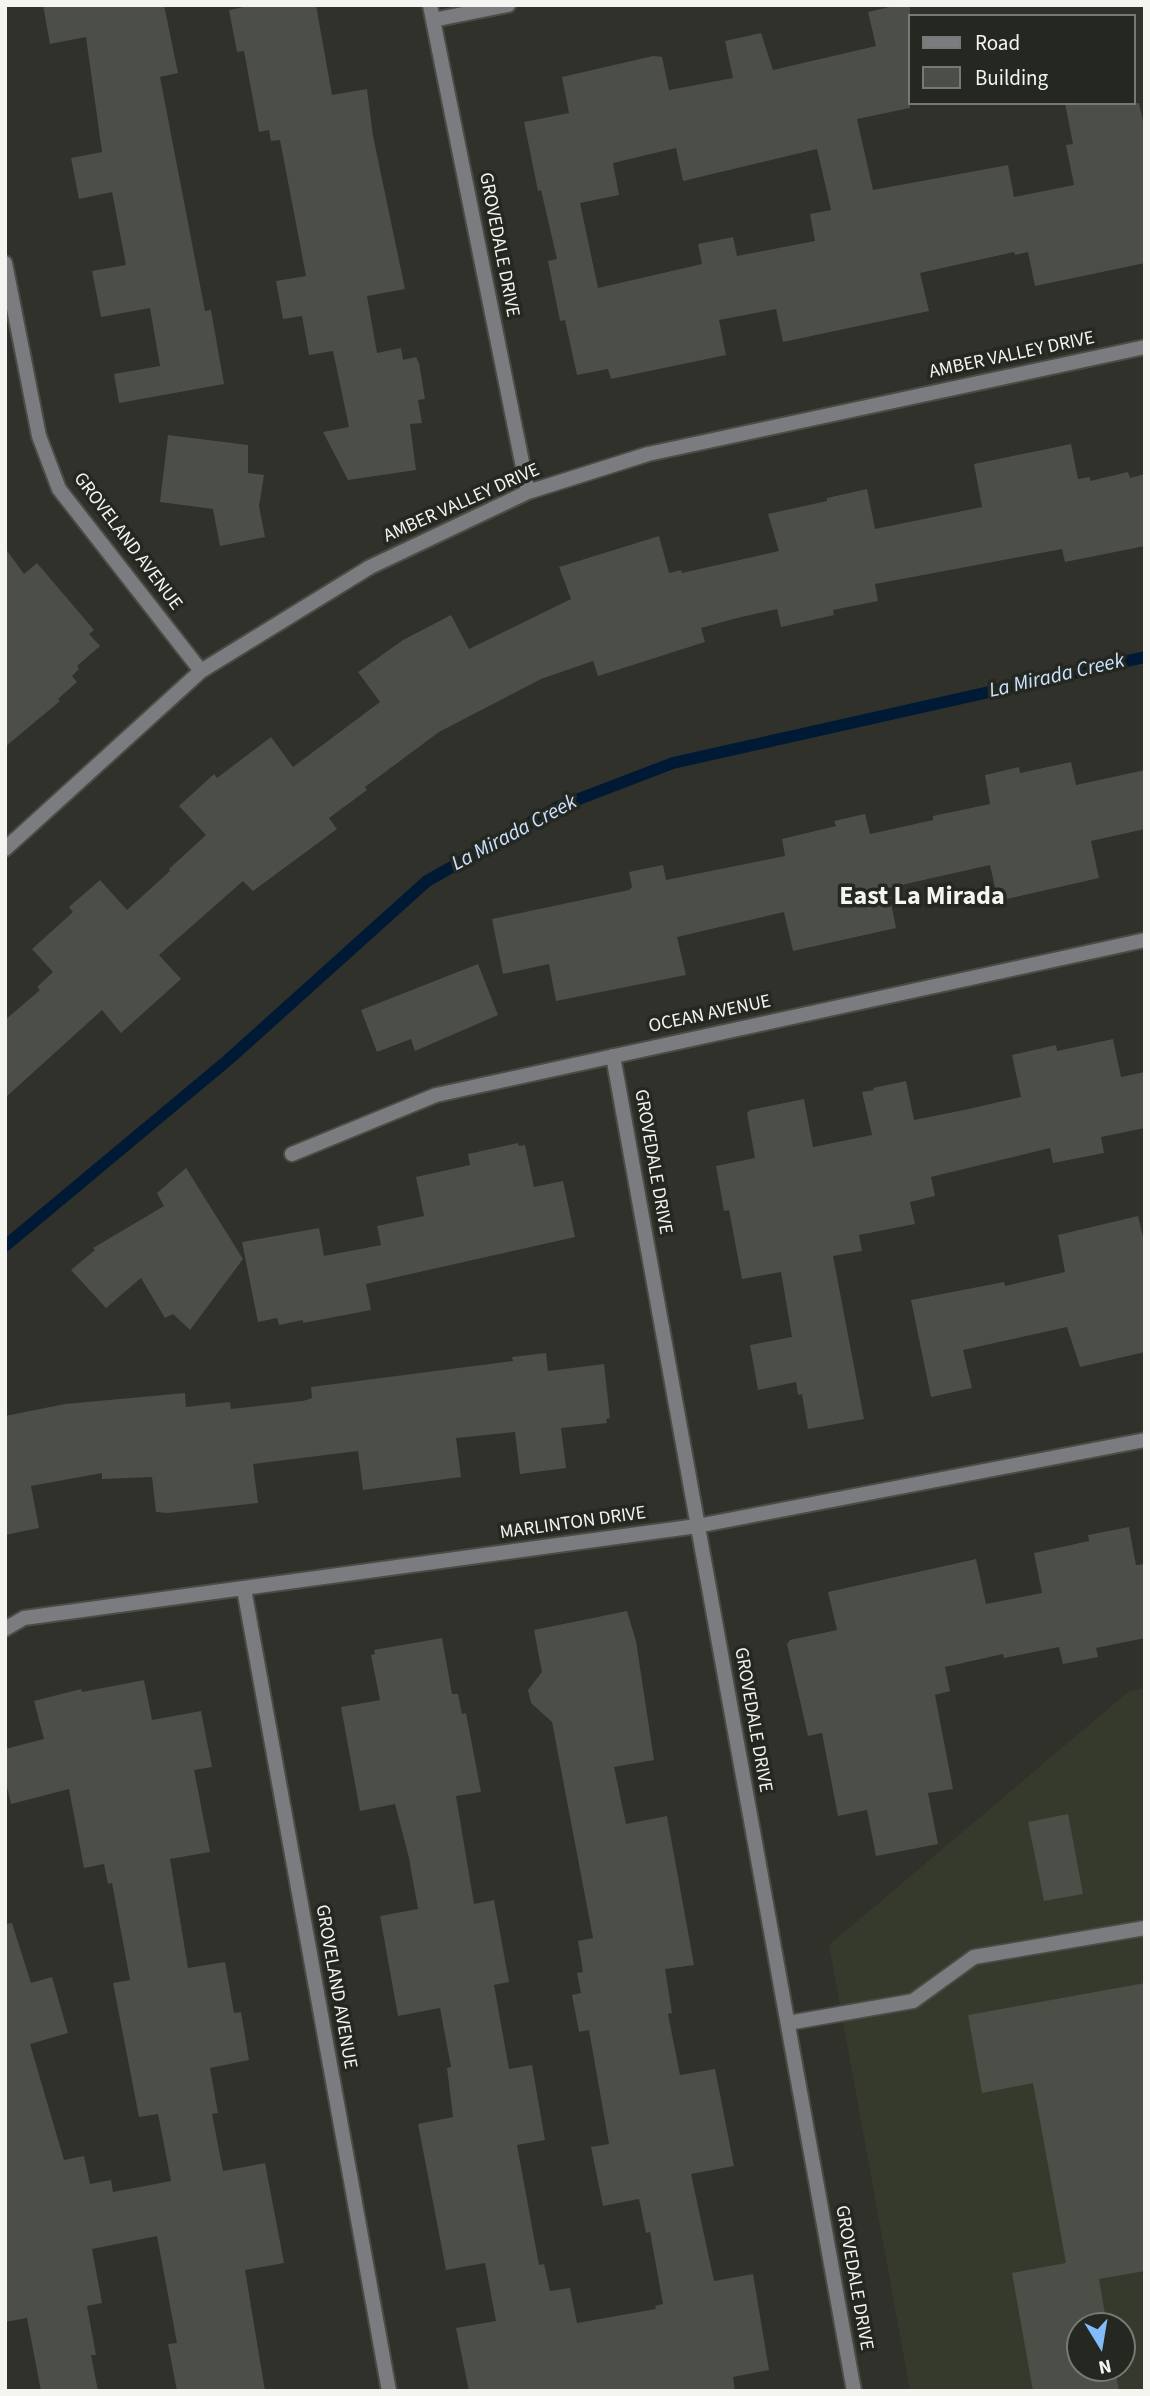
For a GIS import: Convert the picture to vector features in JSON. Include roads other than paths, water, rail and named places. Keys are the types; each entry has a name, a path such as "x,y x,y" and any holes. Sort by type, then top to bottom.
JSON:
{"street":[{"path":"431,13 508,5"},
{"name":"GROVEDALE DRIVE","path":"431,13 528,492"},
{"name":"GROVELAND AVENUE","path":"5,263 39,436 59,489 201,671"},
{"name":"AMBER VALLEY DRIVE","path":"5,849 201,671 370,567 528,492 648,454 1145,347"},
{"name":"OCEAN AVENUE","path":"292,1154 436,1095 1145,940"},
{"name":"GROVEDALE DRIVE","path":"613,1056 854,2391"},
{"name":"MARLINTON DRIVE","path":"5,1629 24,1618 698,1526 1145,1440"},
{"name":"GROVELAND AVENUE","path":"244,1589 389,2391"},
{"path":"788,2023 913,2001 974,1957 1145,1928"}],"waterway":[{"name":"La Mirada Creek","path":"5,1246 228,1060 427,881 558,807 673,763 1145,657"}],"district":[{"name":"East La Mirada","path":"922,898"}]}
